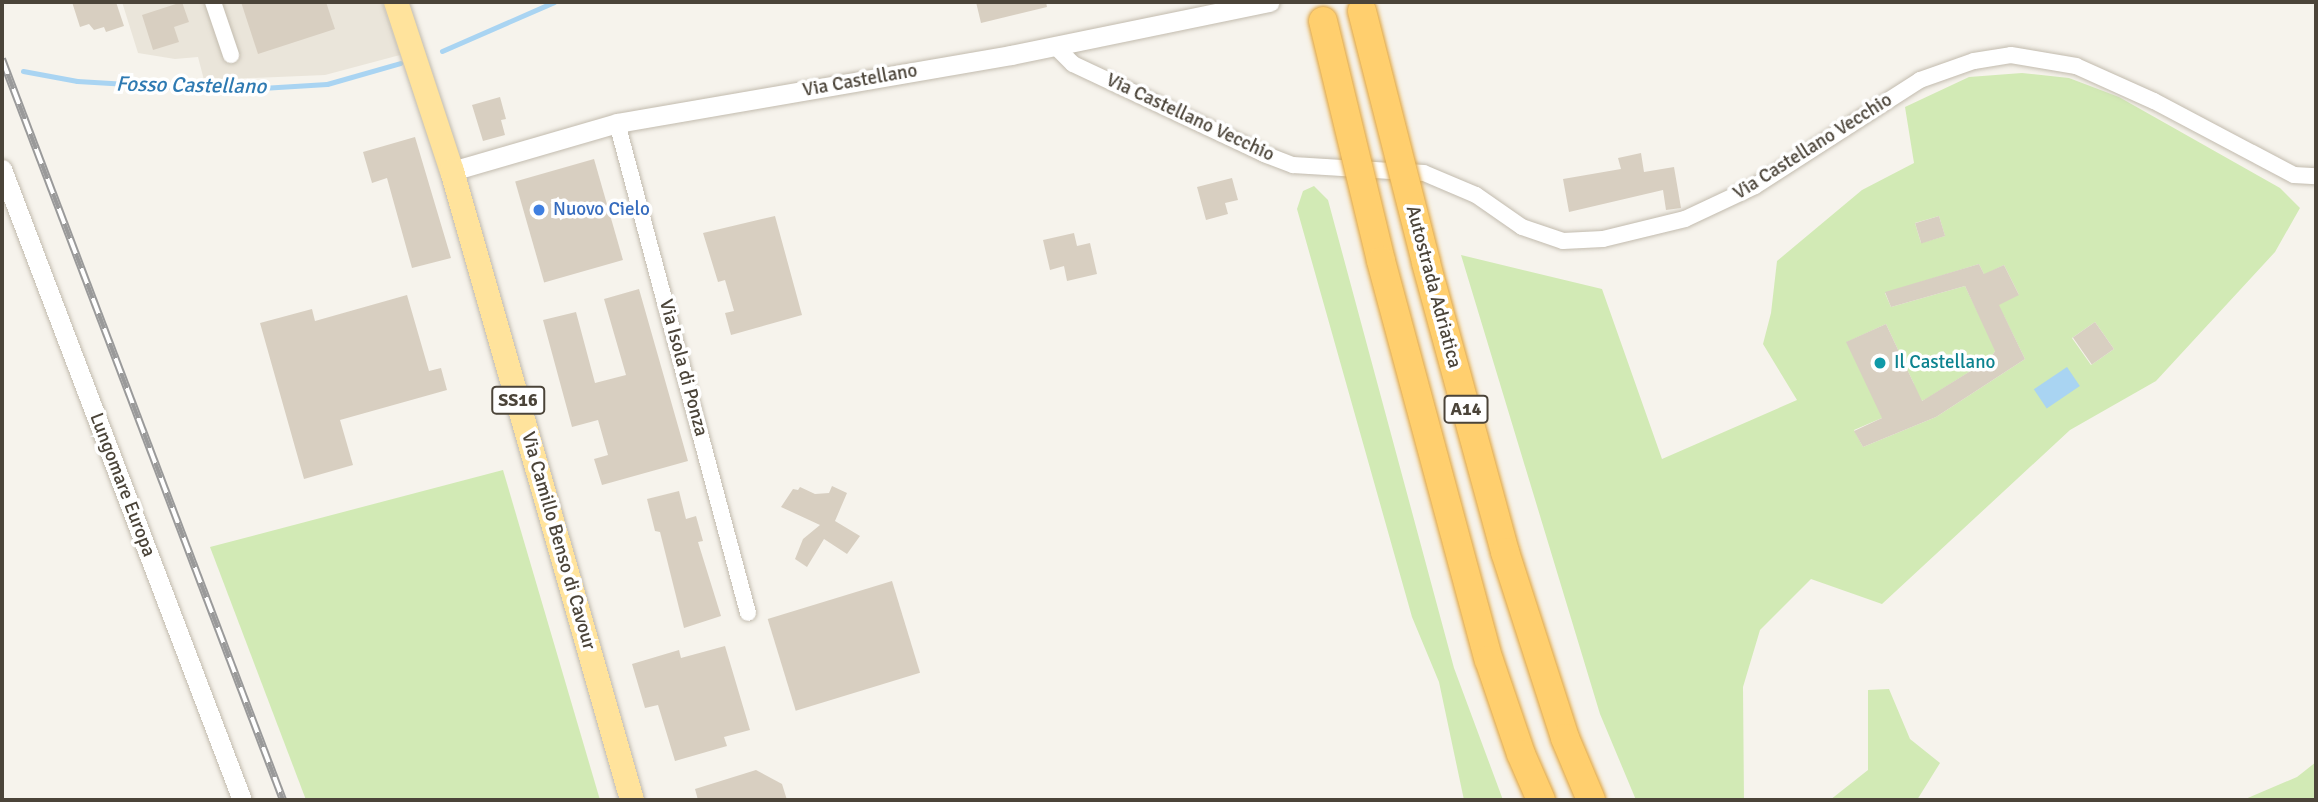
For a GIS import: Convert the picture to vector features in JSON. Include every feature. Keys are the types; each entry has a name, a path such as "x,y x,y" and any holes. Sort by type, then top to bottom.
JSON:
{"highway":[{"name":"Autostrada Adriatica","path":"1362,11 1426,263 1505,552 1565,738 1591,800"},
{"name":"A14","path":"1323,21 1381,261 1489,660 1521,754 1541,800"}],"main road":[{"name":"Via Camillo Benso di Cavour","path":"396,2 452,171 632,800"}],"street":[{"path":"213,2 231,55"},
{"name":"Via Castellano","path":"452,171 617,122 1056,47 1270,2"},
{"name":"Via Castellano Vecchio","path":"1056,47 1073,64 1264,154 1293,165 1424,173 1476,195 1522,227 1563,241 1602,239 1685,219 1755,186 1920,80 1974,61 2011,55 2076,66 2154,101 2294,175 2316,176"},
{"name":"Via Isola di Ponza","path":"617,122 748,613"},
{"name":"Lungomare Europa","path":"2,169 242,800"}],"shaded area":[{"path":"122,2 382,2 400,55 325,75 204,80 198,57 175,59 138,53"}],"green space":[{"path":"2022,73 2069,78 2119,97 2280,188 2300,208 2275,252 2156,381 2070,430 1882,604 1811,579 1760,630 1743,687 1744,800 1636,800 1600,714 1461,255 1602,289 1662,459 1797,400 1763,344 1771,313 1777,261 1862,190 1914,163 1905,107 1969,77","holes":["1939,216 1945,236 1921,243 1915,223","1979,264 1999,305 1979,315 1965,286 1891,307 1885,293","2004,265 2019,295 1988,273","2004,316 2025,359 1936,417 1863,447 1854,430 1926,399 1990,359 1995,351","2095,322 2114,349 2091,365 2072,338","1886,324 1914,384 1847,342"]},
{"path":"1314,186 1328,200 1454,668 1503,800 1464,800 1439,682 1412,617 1297,209 1303,191"},
{"path":"503,470 600,800 306,800 210,547"},
{"path":"1889,689 1910,739 1940,763 1917,800 1830,800 1868,770 1868,690"},
{"path":"2316,762 2316,800 2243,800 2297,777"}],"water":[{"path":"2067,367 2080,386 2047,408 2034,389"}],"building":[{"path":"72,2 116,2 124,26 106,32 104,27 94,30 89,24 80,27"},
{"path":"182,2 189,22 174,27 179,42 153,50 142,15"},
{"path":"241,2 326,2 335,29 258,54"},
{"path":"976,2 1046,2 1047,7 981,23"},
{"path":"500,97 506,119 501,120 505,135 483,141 472,105"},
{"path":"415,137 451,258 412,268 387,178 372,183 363,152"},
{"path":"1641,153 1644,172 1674,167 1681,208 1666,210 1663,190 1569,212 1563,179 1621,169 1618,158"},
{"path":"594,159 623,260 544,283 515,182"},
{"path":"1232,178 1238,200 1225,203 1228,214 1206,220 1197,187"},
{"path":"775,216 802,315 731,335 725,313 734,311 725,280 718,282 703,233"},
{"path":"1939,216 1945,236 1921,243 1915,223"},
{"path":"1074,233 1077,246 1090,243 1097,274 1067,281 1064,266 1050,270 1043,240"},
{"path":"1979,264 1984,274 2004,265 2019,295 1999,305 2025,359 1936,417 1863,447 1854,431 1882,418 1846,342 1886,324 1922,401 1990,359 1995,351 1965,286 1891,307 1885,292"},
{"path":"639,289 688,461 602,485 594,459 608,455 598,420 572,427 543,320 576,312 595,383 626,375 604,299"},
{"path":"407,295 429,371 441,368 447,390 340,420 353,465 304,479 260,323 312,309 315,321"},
{"path":"2095,322 2114,349 2092,365 2073,337"},
{"path":"832,486 847,493 835,521 860,536 847,554 824,539 807,567 795,559 803,539 820,525 781,507 793,489 798,490 800,487 815,494 829,493"},
{"path":"679,491 686,519 696,516 703,541 698,542 721,616 684,628 660,532 655,531 647,499"},
{"path":"892,581 920,673 796,711 768,619"},
{"path":"725,646 750,730 724,737 727,746 675,761 658,705 645,708 632,664 679,650 681,658"},
{"path":"756,770 782,784 787,800 698,800 695,789"}],"waterway":[{"name":"Fosso Castellano","path":"442,51 554,2"},
{"name":"Fosso Castellano","path":"23,71 77,81 228,90 327,84 400,63"}],"railway":[{"path":"2,59 283,800"}],"place":[{"name":"Nuovo Cielo","path":"539,210"},
{"name":"Il Castellano","path":"1880,363"}]}
